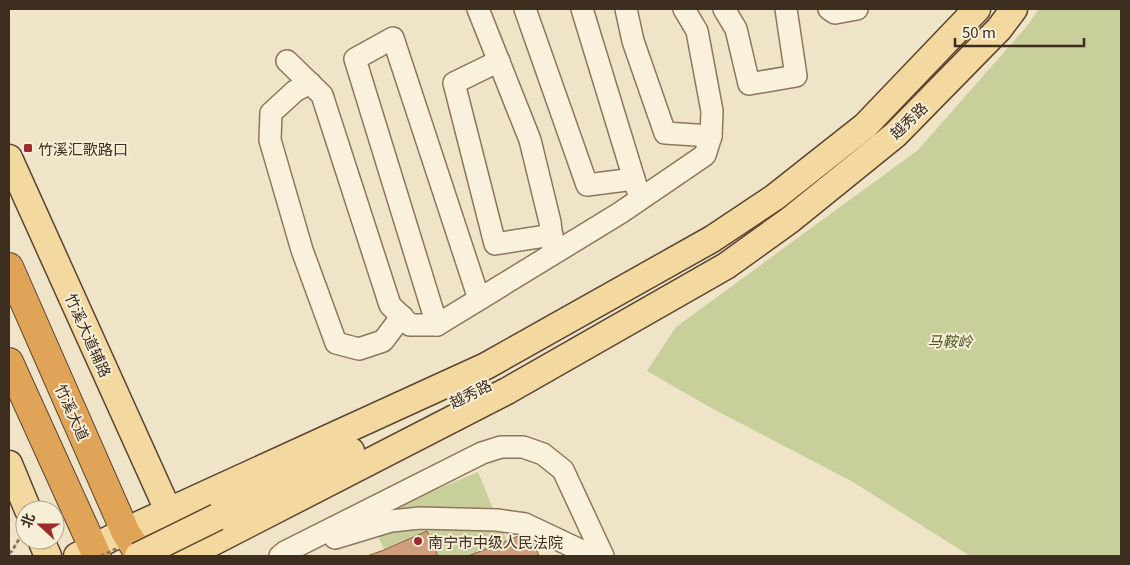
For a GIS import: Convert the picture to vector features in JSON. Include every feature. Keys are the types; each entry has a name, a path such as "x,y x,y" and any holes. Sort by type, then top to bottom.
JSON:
{"highway":[{"name":"竹溪大道","path":"9,267 126,531 139,556"},
{"path":"9,362 89,554"}],"main road":[{"name":"越秀路","path":"775,197 865,126 977,9"},
{"name":"越秀路","path":"790,220 895,135 999,29 1014,9"},
{"name":"竹溪大道辅路","path":"9,158 188,556"},
{"path":"716,256 775,197"},
{"path":"89,554 126,531 486,366 712,239 775,197"},
{"path":"716,256 790,220"},
{"path":"188,556 507,391 726,266 790,220"},
{"name":"越秀路","path":"139,556 505,375 716,256"},
{"path":"9,464 22,500"}],"street":[{"path":"478,9 530,140 553,245"},
{"path":"525,9 586,185 634,179"},
{"path":"582,9 640,199"},
{"path":"626,9 633,40 665,133 712,136"},
{"path":"287,61 322,95 390,305 410,325 437,325 479,300 553,245 640,199 705,155 712,136 712,111 697,30 684,9"},
{"path":"724,9 736,30 749,84 796,76 786,9"},
{"path":"829,9 835,13 856,9"},
{"path":"437,325 355,59 393,38 479,300"},
{"path":"499,61 454,83 495,244 553,245"},
{"path":"310,83 295,91 271,113 270,140 302,250 336,343 359,349 382,341 402,316"},
{"path":"282,554 482,453 502,447 524,447 543,454 563,470 603,556"},
{"path":"282,554 391,522 420,518 497,520 525,524 580,550 582,556"}],"green space":[{"name":"马鞍岭","path":"1039,9 1121,9 1121,556 970,556 853,482 715,410 647,371 676,327 918,150 1027,26"},
{"path":"478,472 496,516 358,522"},
{"path":"501,526 507,541 468,556 438,556 427,532 384,550 377,533 392,527"}],"building":[{"name":"南宁市中级人民法院","path":"427,531 438,556 367,556 384,550"},
{"path":"529,531 539,556 468,556 507,541"}],"place":[{"name":"竹溪汇歌路口","path":"28,148"},
{"name":"南宁市中级人民法院","path":"418,541"}]}
